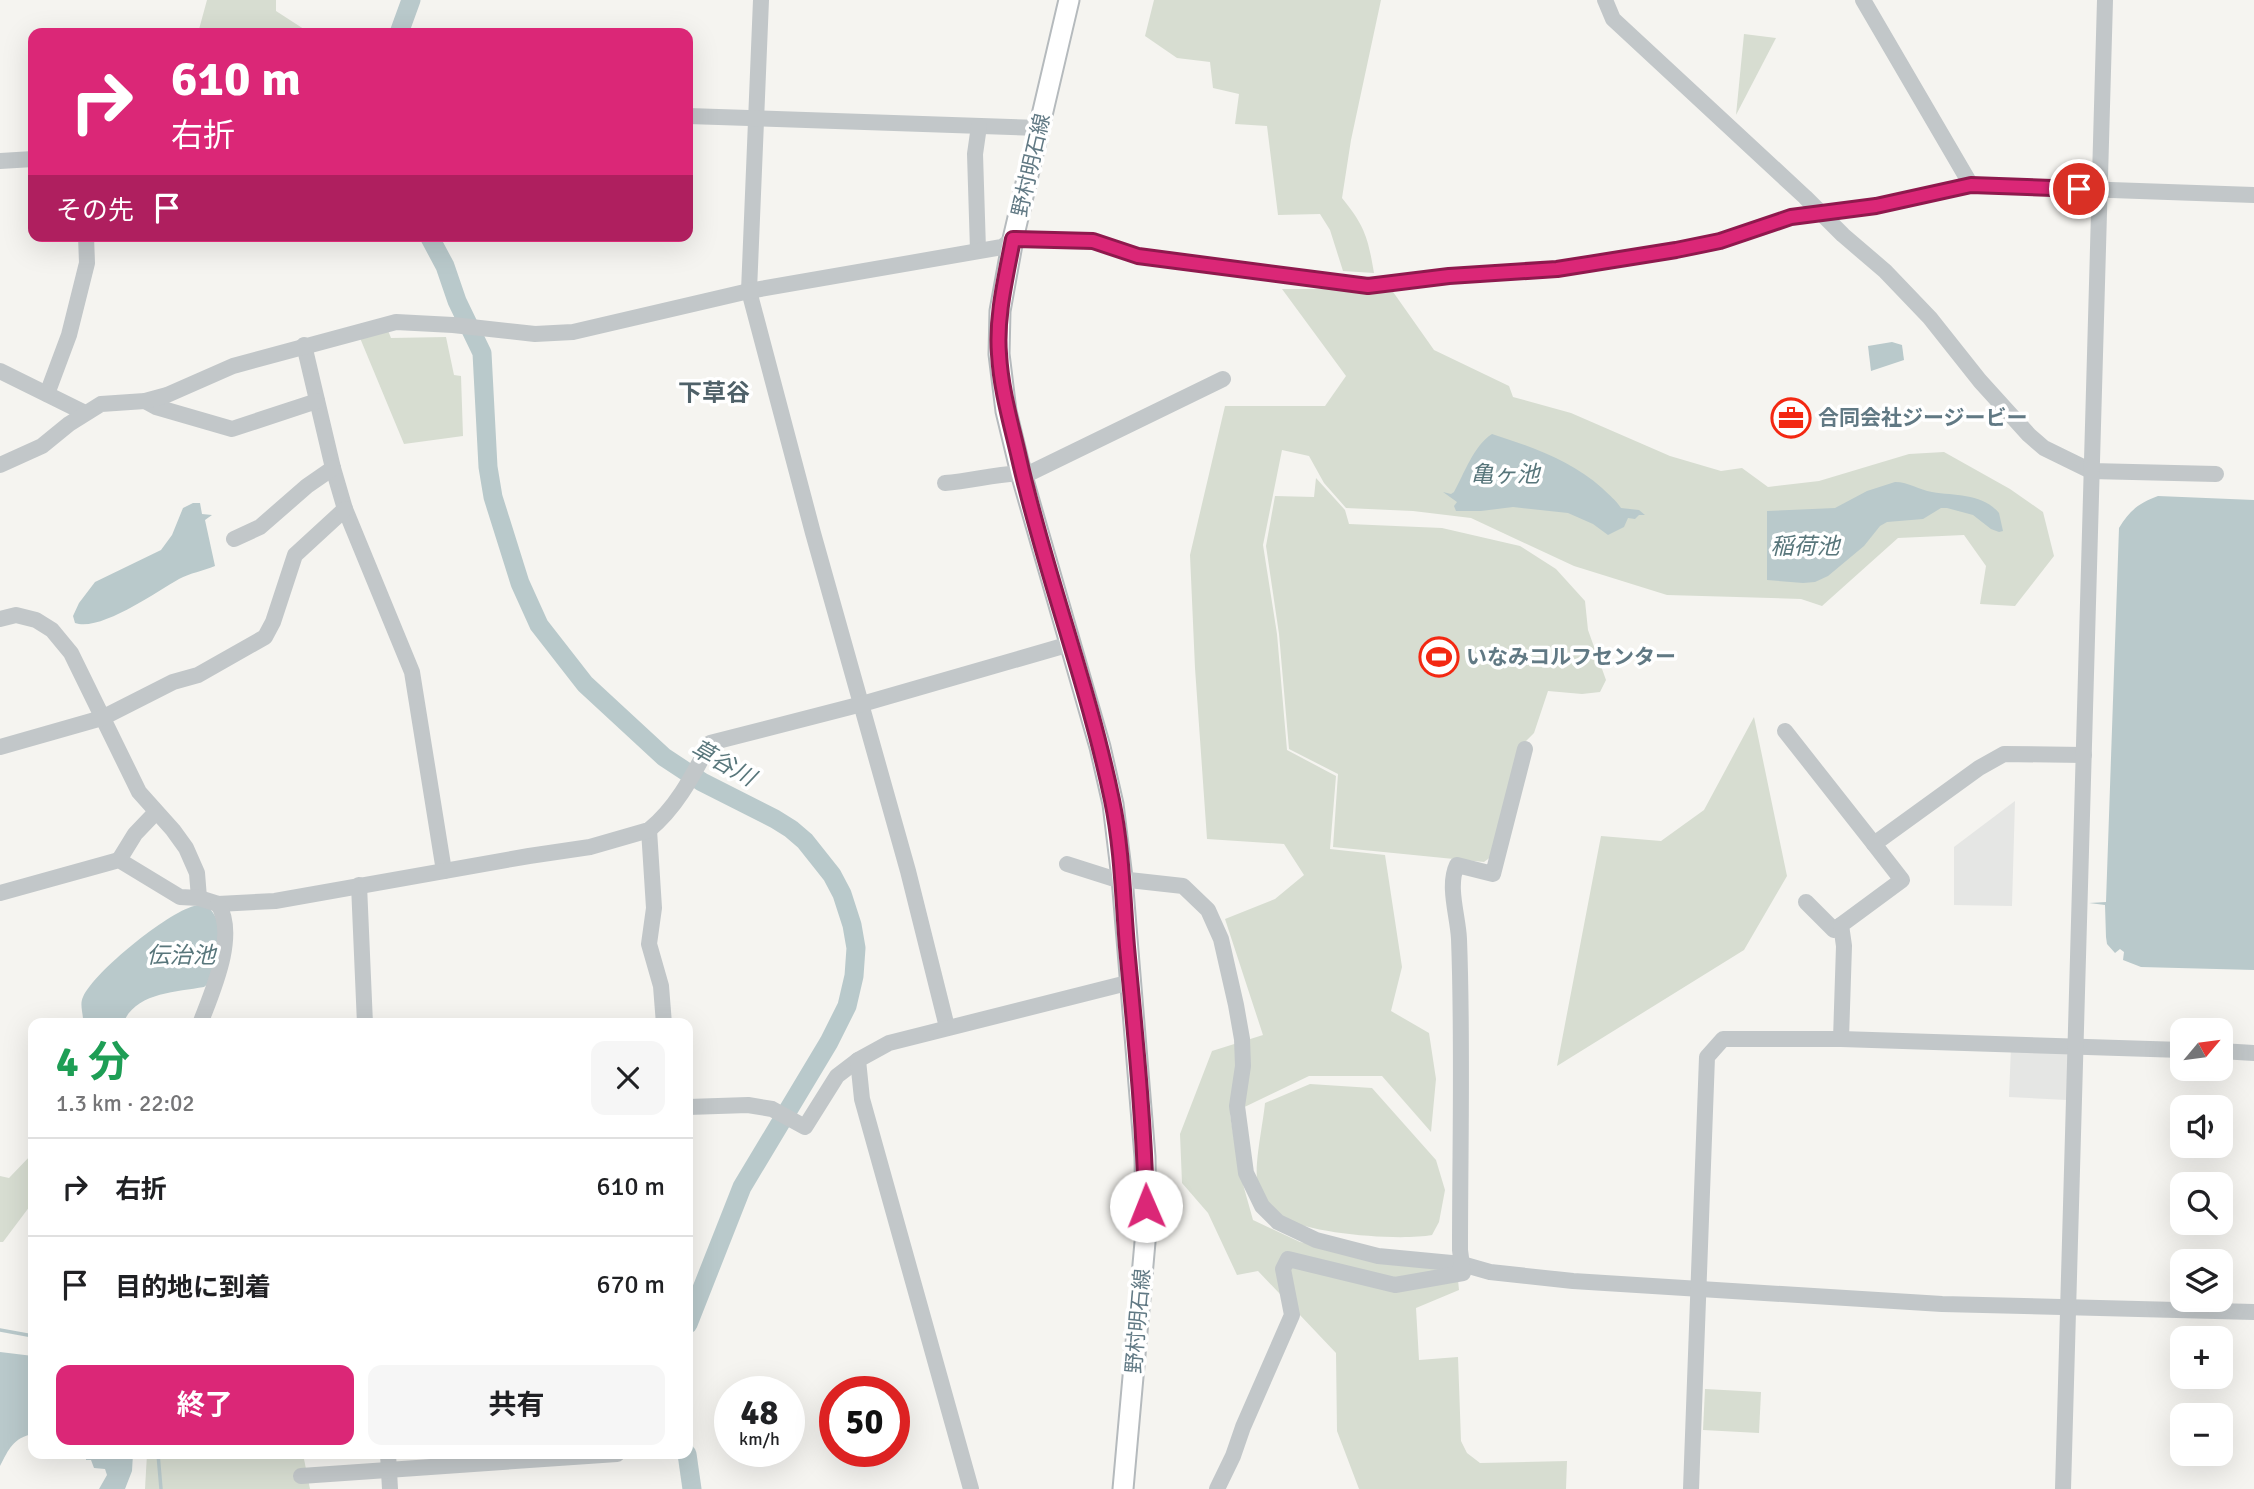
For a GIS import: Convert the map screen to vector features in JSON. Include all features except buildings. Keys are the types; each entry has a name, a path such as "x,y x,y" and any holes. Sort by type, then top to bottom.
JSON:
{"main road":[{"name":"野村明石線","path":"1069,0 1013,239 1000,311 999,354 1006,411 1021,473 1100,747 1113,804 1122,878 1144,1157 1146,1231 1123,1489"}],"street":[{"path":"761,0 749,291 947,1027"},
{"path":"1605,0 1613,19 1904,291 1930,318 1980,381 2029,435 2045,448 2091,471 2216,474"},
{"path":"1863,0 1971,185"},
{"path":"2063,1489 2105,0"},
{"path":"693,116 1040,128"},
{"path":"978,250 975,154 979,126"},
{"path":"0,161 28,159"},
{"path":"0,465 42,446 101,404 145,401 167,395 233,366 396,322 535,334 573,332 749,291 1002,247 1013,239 1093,241 1138,256 1368,286 1449,276 1557,269 1676,250 1720,241 1791,217 1876,206 1971,185 2254,195"},
{"path":"47,394 69,335 87,263 86,242"},
{"path":"304,345 345,509 412,673 444,871"},
{"path":"0,371 85,413"},
{"path":"945,483 1009,473 1030,473 1223,379"},
{"path":"145,401 232,429 317,401"},
{"path":"234,539 260,527 307,486 333,468"},
{"path":"0,747 102,718 173,682 198,675 265,637 273,622 295,555 345,509"},
{"path":"0,620 16,615 36,620 52,630 71,653 139,792 186,848 197,873 199,898"},
{"path":"119,860 180,897 199,898 218,904 275,901 590,847 649,830 680,798 710,743 862,704 1070,644"},
{"path":"1785,731 1902,880 1834,930 1806,902"},
{"path":"1217,1489 1292,1315 1283,1269 1288,1259 1395,1285 1463,1273 1460,1250 1462,1010 1452,875 1457,865 1493,874 1525,749"},
{"path":"1874,844 1979,768 2004,754 2084,755"},
{"path":"0,893 119,860 135,834 156,812"},
{"path":"649,830 654,908 649,944 661,986 664,1018"},
{"path":"1068,864 1111,878 1183,886 1208,910 1221,939 1242,1039 1243,1066 1237,1106 1246,1173 1262,1206 1278,1222 1316,1240 1378,1256 1462,1264 1490,1272 1573,1281 1942,1304 2254,1312"},
{"path":"359,885 365,1018"},
{"path":"202,1018 220,968 225,943 224,917 218,904"},
{"path":"1841,925 1844,946 1841,1039"},
{"path":"693,1107 748,1105 772,1109 805,1127 837,1076 858,1060 889,1043 1131,982"},
{"path":"1691,1489 1707,1057 1723,1039 1841,1039 2170,1050"},
{"path":"2233,1052 2254,1053"},
{"path":"858,1060 863,1099 971,1489"},
{"path":"301,1476 389,1461 454,1459"},
{"path":"389,1461 390,1489"}],"shaded area":[{"path":"207,0 276,0 276,11 302,28 199,28"},
{"path":"1154,0 1381,0 1351,140 1342,198 1364,233 1374,273 1343,271 1330,230 1320,214 1278,215 1267,126 1235,124 1239,94 1213,88 1210,62 1177,58 1145,36"},
{"path":"1744,34 1776,38 1736,115"},
{"path":"1282,289 1391,289 1434,350 1509,386 1513,397 1571,413 1670,456 1721,471 1742,468 1768,487 1819,481 1909,454 1944,452 2010,489 2043,512 2054,556 2015,606 1980,604 1986,566 1964,535 1898,538 1822,606 1801,599 1667,595 1574,566 1471,518 1413,511 1346,508 1324,483 1309,456 1282,450 1263,545 1277,634 1287,750 1336,776 1330,849 1385,855 1402,967 1391,1011 1429,1033 1436,1079 1431,1132 1382,1076 1309,1076 1230,1114 1239,1170 1253,1220 1300,1242 1404,1264 1457,1270 1459,1290 1416,1308 1419,1360 1458,1357 1461,1441 1467,1453 1480,1463 1567,1461 1566,1489 1359,1489 1337,1431 1336,1353 1258,1271 1237,1275 1208,1213 1182,1183 1180,1134 1212,1051 1263,1035 1225,919 1275,899 1304,875 1284,844 1207,839 1190,555 1225,406 1325,406 1346,376"},
{"path":"387,328 391,338 446,337 454,375 461,376 463,436 404,444 360,338"},
{"name":"いなみコルフセンター","path":"1316,478 1345,510 1349,524 1442,528 1520,546 1556,569 1585,601 1588,630 1606,680 1600,692 1582,694 1548,691 1534,733 1520,747 1492,856 1484,862 1333,847 1338,774 1289,749 1279,634 1266,546 1275,496 1314,497"},
{"path":"1754,717 1787,876 1744,950 1557,1066 1601,836 1661,841 1704,810"},
{"path":"2015,801 2012,906 1954,905 1954,847"},
{"path":"2011,1047 2069,1050 2067,1100 2009,1097"},
{"path":"1310,1084 1372,1088 1436,1160 1445,1190 1439,1222 1432,1235 1399,1237 1334,1232 1296,1224 1283,1218 1270,1206 1257,1179 1265,1103"},
{"path":"28,1158 28,1209 3,1242 0,1242 0,1176 9,1178"},
{"path":"1705,1389 1761,1392 1759,1433 1703,1430"},
{"path":"147,1459 304,1459 310,1489 145,1489"}],"water":[{"path":"1892,342 1902,345 1904,360 1871,371 1868,346"},
{"name":"亀ヶ池","path":"1492,434 1564,462 1590,478 1621,508 1639,510 1645,515 1639,515 1635,519 1628,518 1624,527 1608,535 1593,524 1568,513 1513,507 1456,511 1454,506 1457,502 1443,492 1454,492 1475,452"},
{"name":"稲荷池","path":"1895,482 1927,491 1968,496 1985,502 1999,513 2003,531 1991,529 1973,515 1941,508 1923,519 1887,522 1880,526 1864,546 1828,576 1815,582 1767,580 1767,511 1835,508 1867,491"},
{"path":"2158,496 2254,500 2254,970 2141,967 2123,960 2124,952 2120,949 2115,953 2107,944 2105,905 2089,903 2106,902 2119,528 2135,508"},
{"path":"200,503 202,514 212,515 205,520 215,566 179,579 143,601 99,622 75,623 73,616 79,603 95,582 161,550 172,535 183,508"},
{"name":"伝治池","path":"194,906 207,906 218,923 219,942 209,983 204,987 146,1000 136,1006 126,1018 82,1018 83,997 102,973 133,944 182,911"},
{"path":"0,1352 28,1355 28,1435 16,1441 0,1466"},
{"path":"133,1459 132,1471 125,1489 99,1489 107,1475 105,1469 94,1468 91,1460 86,1460"}],"waterway":[{"name":"草谷川","path":"401,28 411,0"},
{"name":"草谷川","path":"432,242 482,353 488,467 493,497 520,583 539,625 585,684 664,757 702,782 775,819 805,841 832,875 842,894 852,925 856,948 854,976 847,1006 829,1042 742,1187 693,1311"},
{"path":"0,1330 28,1335"},
{"path":"158,1459 161,1489"},
{"name":"草谷川","path":"688,1459 692,1489"}],"place":[{"name":"合同会社ジージービー","path":"1791,418"},
{"name":"いなみコルフセンター","path":"1439,657"}],"district":[{"name":"下草谷","path":"714,393"}],"route":[{"path":"1146,1206 1135,1034 1113,804 1100,747 1027,495 1006,411 999,354 1000,311 1013,239 1093,241 1138,256 1368,286 1449,276 1557,269 1676,250 1720,241 1791,217 1876,206 1971,185 2079,189"}]}
